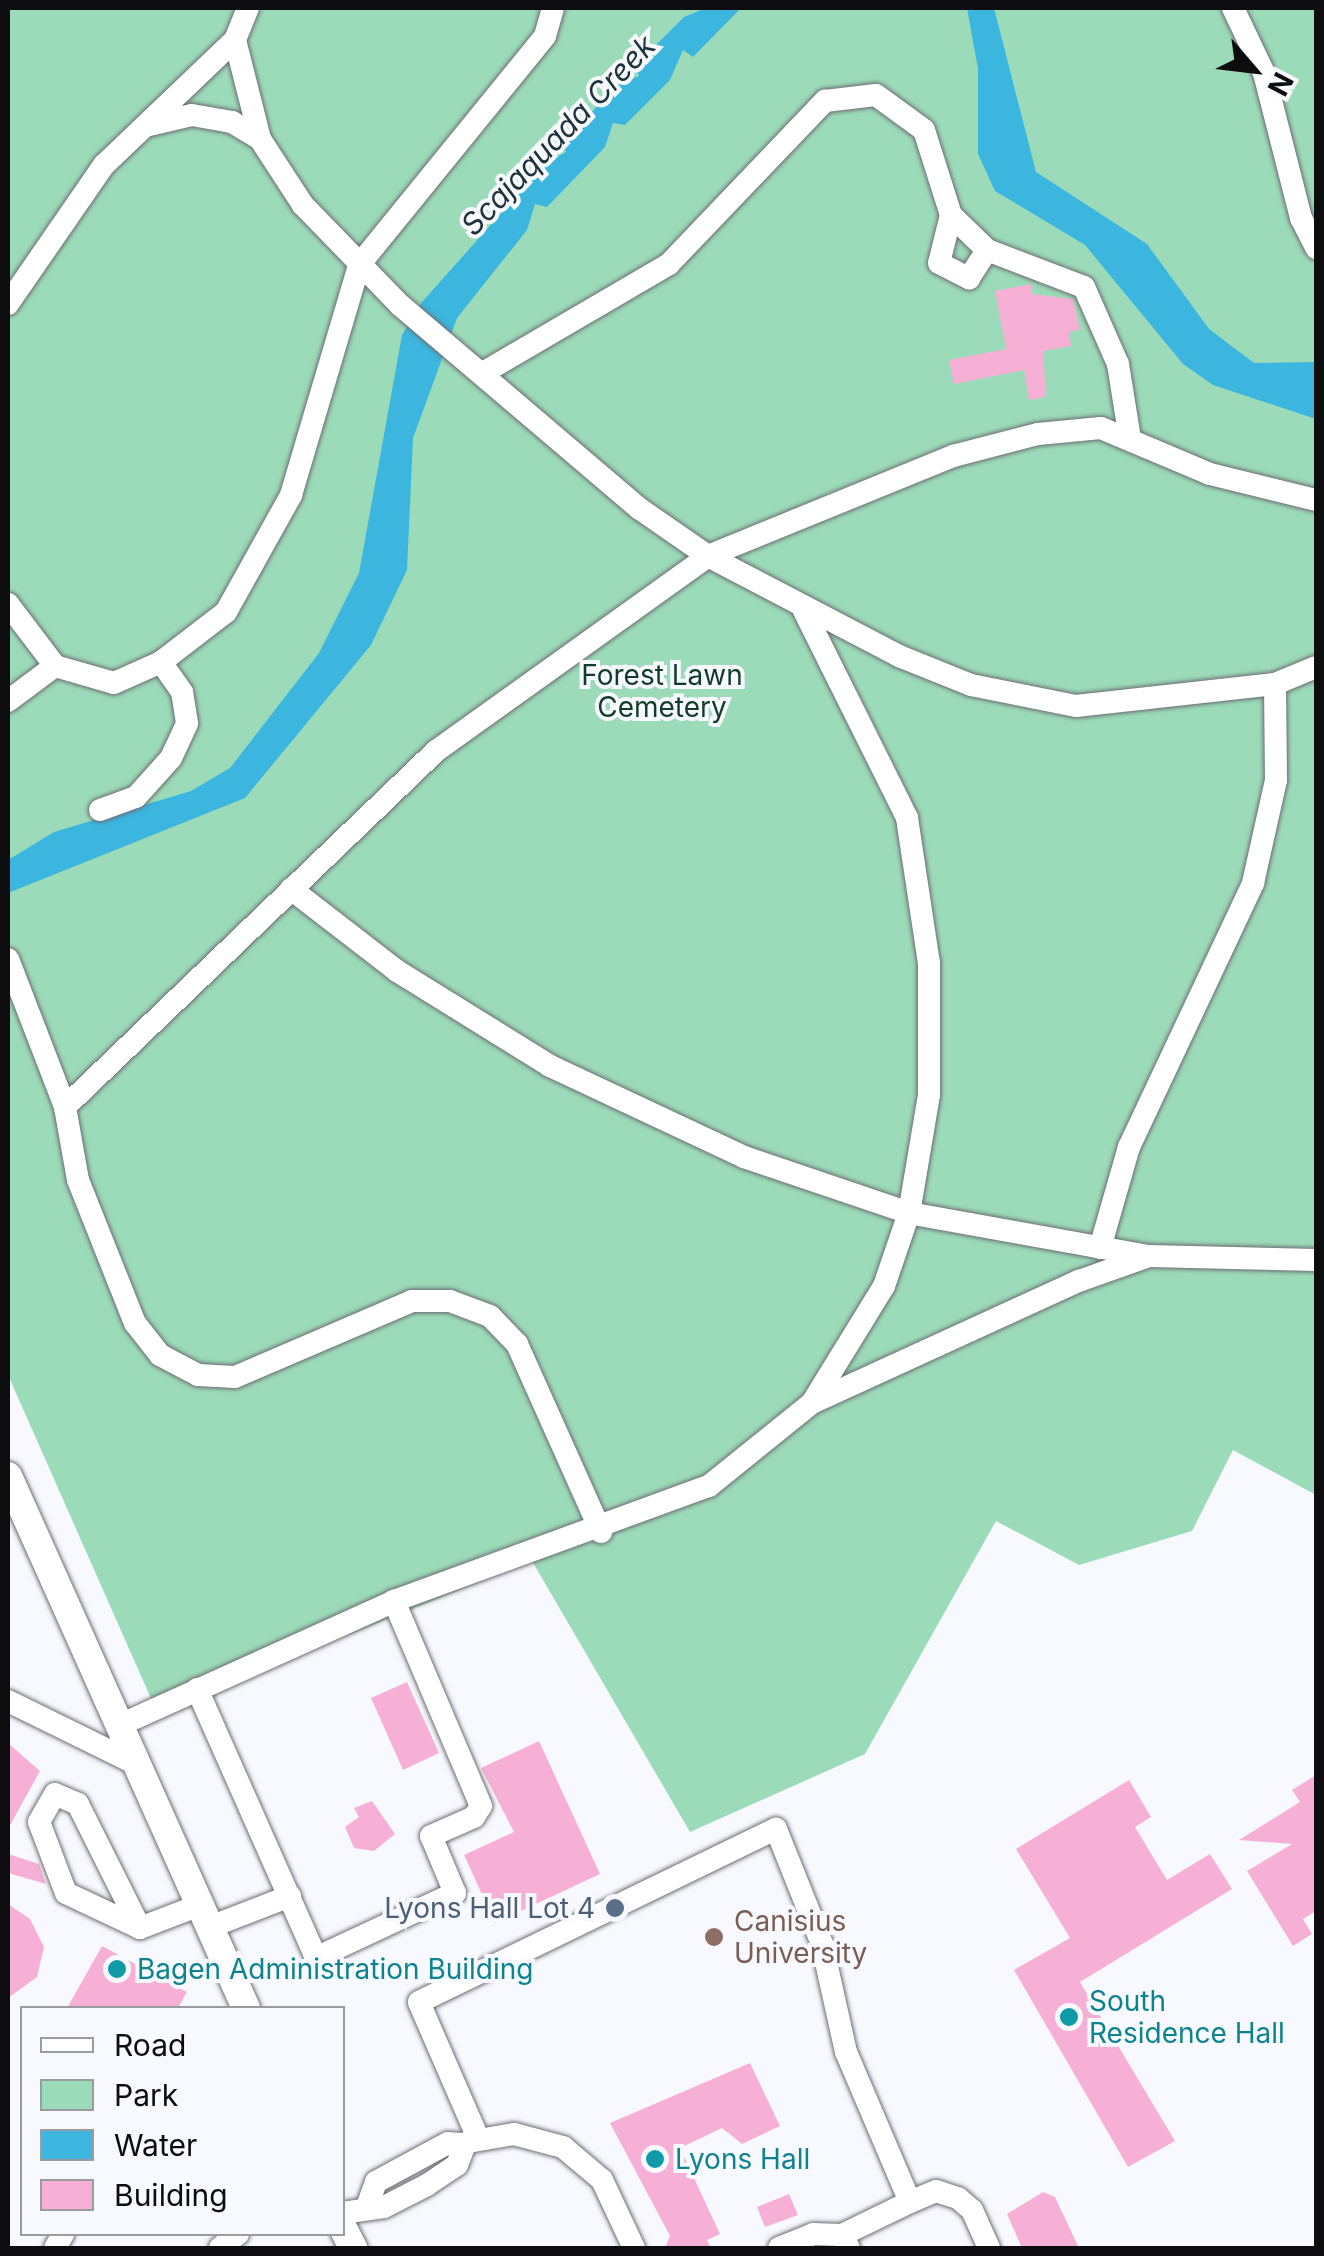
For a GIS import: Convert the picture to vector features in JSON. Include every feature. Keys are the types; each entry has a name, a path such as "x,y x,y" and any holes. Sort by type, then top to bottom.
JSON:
{"main road":[{"path":"8,1476 205,1916 237,2006"}],"street":[{"path":"8,304 104,165 235,40 248,8"},
{"path":"546,36 552,8"},
{"path":"8,604 55,666 114,683 161,662 226,612 258,562 326,394 360,265 573,8"},
{"path":"1233,8 1264,73 1301,218 1316,248"},
{"path":"235,40 260,139 304,206 400,305 708,556 804,611 971,685 1076,706 1275,684 1316,667"},
{"path":"481,374 669,264 825,101 876,95 906,111 938,154 951,214 941,267 969,278 987,250"},
{"path":"144,126 192,115 232,122 260,139"},
{"path":"951,214 987,250 1084,287 1118,364 1130,439"},
{"path":"65,1107 436,751 708,556 953,456 1054,433 1101,428 1210,474 1316,500"},
{"path":"804,611 907,818 929,962 929,1095 909,1213 884,1286 812,1403"},
{"path":"100,810 136,797 171,758 187,723 182,692 161,662"},
{"path":"8,701 55,666"},
{"path":"1100,1248 1129,1147 1253,883 1276,780 1275,684"},
{"path":"291,888 397,971 550,1066 744,1157 909,1213 1100,1248 1149,1256 1316,1260"},
{"path":"8,960 65,1107 78,1180 135,1322 160,1354 198,1375 235,1377 412,1302 450,1301 490,1316 518,1344 601,1532"},
{"path":"120,1725 394,1601 601,1532 709,1486 812,1403 969,1326 1149,1256"},
{"path":"197,1689 314,1953 322,1955 455,1893 431,1836 474,1817 482,1798 394,1601"},
{"path":"8,1701 136,1764"},
{"path":"140,1928 78,1804 55,1794 39,1822 66,1893 140,1928 290,1896"},
{"path":"471,2141 420,2002 776,1830 822,1944 846,2052 910,2202"},
{"path":"471,2141 539,2138 585,2163 634,2248"},
{"path":"345,2212 368,2204 384,2207 427,2185 457,2165 471,2141"},
{"path":"779,2248 813,2234 846,2242 910,2202 936,2191 958,2198 972,2210 989,2248"}],"green space":[{"name":"Forest Lawn Cemetery","path":"8,8 1316,8 1316,1495 1233,1450 1192,1531 1079,1565 996,1521 865,1754 690,1832 532,1561 157,1712 8,1375"}],"water":[{"path":"706,8 741,8 693,57 683,50 670,80 625,125 613,123 605,147 547,207 535,204 527,230 457,318 413,438 407,570 371,645 245,798 8,893 8,860 54,832 191,791 230,768 319,653 359,573 402,335 422,302 546,163 566,152 562,144 618,84 639,76 635,66 684,17"},
{"path":"967,8 994,8 1036,172 1147,244 1209,329 1254,363 1316,362 1316,419 1213,385 1183,364 1085,245 995,191 978,154 978,69"}],"building":[{"path":"1031,284 1032,294 1073,299 1080,330 1069,332 1071,346 1043,351 1046,397 1029,400 1024,370 954,384 949,360 1006,349 995,291"},
{"path":"407,1682 439,1753 403,1770 371,1698"},
{"path":"539,1741 600,1874 495,1923 464,1855 514,1832 481,1768"},
{"path":"8,1743 40,1771 8,1829"},
{"path":"1316,1775 1316,1911 1303,1919 1312,1934 1293,1946 1247,1871 1292,1844 1239,1840 1300,1802 1292,1790"},
{"path":"1129,1780 1151,1817 1135,1827 1167,1880 1210,1854 1232,1889 1080,1982 1175,2141 1128,2167 1014,1970 1070,1938 1016,1849"},
{"path":"372,1801 395,1834 374,1851 354,1848 345,1827 359,1817 354,1808"},
{"path":"8,1854 39,1864 46,1884 8,1873"},
{"path":"8,1904 30,1919 44,1947 37,1977 8,1998"},
{"name":"Bagen Administration Building","path":"102,1946 187,1992 179,2006 68,2006"},
{"name":"Lyons Hall","path":"750,2063 780,2126 742,2144 722,2128 680,2148 720,2234 707,2240 711,2248 665,2248 670,2236 610,2123"},
{"path":"1043,2192 1055,2197 1079,2248 1022,2248 1007,2214"},
{"path":"789,2194 798,2215 765,2227 757,2207"}],"place":[{"name":"Lyons Hall Lot 4","path":"615,1908"},
{"name":"Canisius University","path":"714,1937"},
{"name":"Bagen Administration Building","path":"117,1969"},
{"name":"South Residence Hall","path":"1069,2017"},
{"name":"Lyons Hall","path":"655,2159"}],"water label":[{"name":"Scajaquada Creek","path":"558,135"}]}
